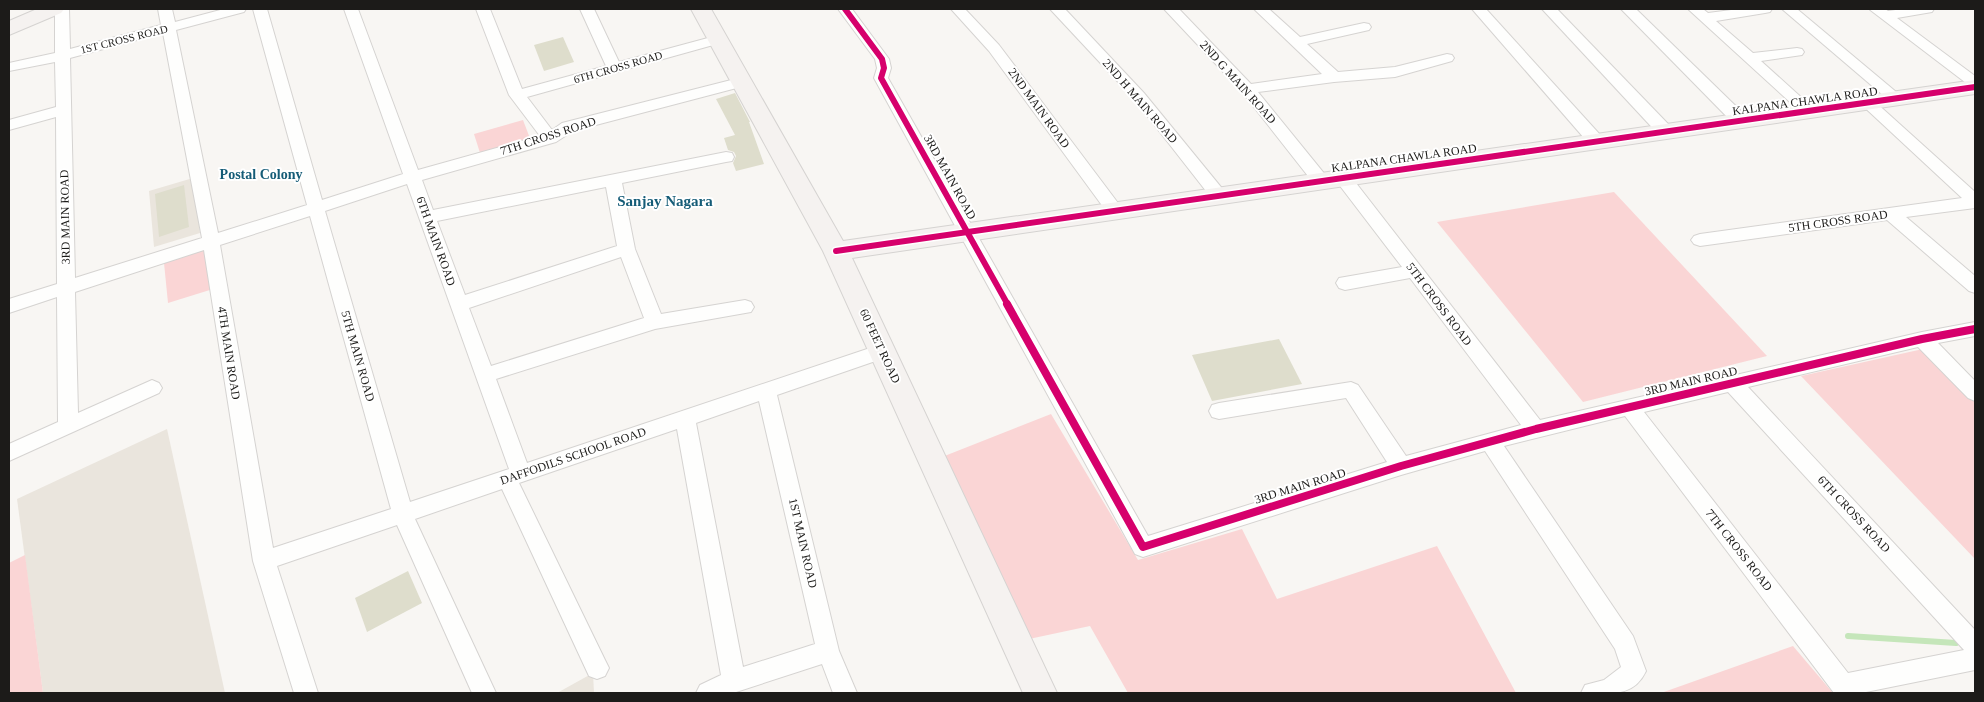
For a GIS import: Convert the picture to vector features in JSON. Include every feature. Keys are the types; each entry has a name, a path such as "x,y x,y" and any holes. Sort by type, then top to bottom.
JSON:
{"street":[{"path":"9,29 54,9"},
{"name":"3RD MAIN ROAD","path":"62,9 68,426"},
{"name":"4TH MAIN ROAD","path":"165,9 211,242 264,561 306,693"},
{"name":"1ST CROSS ROAD","path":"9,67 239,9"},
{"name":"5TH MAIN ROAD","path":"260,9 403,515 484,693"},
{"name":"6TH MAIN ROAD","path":"351,9 485,376 514,476 597,668"},
{"path":"483,9 517,95 550,138"},
{"path":"587,9 615,68"},
{"name":"60 FEET ROAD","path":"701,9 836,251 1040,693"},
{"name":"3RD MAIN ROAD","path":"845,9 882,59 884,68 881,78 1143,547 1401,466 1536,429 1922,339 1975,329"},
{"name":"2ND MAIN ROAD","path":"958,9 994,48 1114,211"},
{"name":"2ND H MAIN ROAD","path":"1057,9 1139,96 1219,196"},
{"name":"2ND G MAIN ROAD","path":"1171,9 1332,180"},
{"path":"1261,9 1334,77"},
{"path":"1479,9 1596,142"},
{"path":"1549,9 1666,132"},
{"path":"1628,9 1741,121"},
{"path":"1700,14 1765,9"},
{"path":"1789,9 1896,99"},
{"path":"1880,12 1928,9"},
{"path":"1880,12 1975,83"},
{"path":"1700,14 1808,112"},
{"path":"1296,42 1364,27"},
{"name":"6TH CROSS ROAD","path":"517,95 718,39"},
{"path":"1750,58 1797,52"},
{"path":"1248,89 1334,77 1395,72 1447,58"},
{"name":"7TH CROSS ROAD","path":"9,306 412,177 550,138 568,127 743,82"},
{"name":"KALPANA CHAWLA ROAD","path":"836,251 1975,88"},
{"path":"1868,103 1975,201"},
{"path":"9,125 63,110"},
{"path":"427,217 613,178 726,157"},
{"path":"613,178 626,249 655,322"},
{"name":"5TH CROSS ROAD","path":"1332,180 1414,271 1536,429"},
{"name":"5TH CROSS ROAD","path":"1700,240 1975,201"},
{"path":"1891,214 1975,286"},
{"path":"459,304 626,249"},
{"path":"1346,283 1414,271"},
{"path":"485,376 655,322 745,307"},
{"path":"1922,339 1975,393"},
{"name":"DAFFODILS SCHOOL ROAD","path":"264,561 883,351"},
{"name":"6TH CROSS ROAD","path":"1732,383 1975,646"},
{"path":"9,453 152,388"},
{"path":"1219,411 1351,390 1401,466"},
{"name":"1ST MAIN ROAD","path":"766,391 828,651 845,693"},
{"name":"7TH CROSS ROAD","path":"1629,407 1846,689"},
{"path":"685,419 734,681"},
{"path":"1490,442 1625,644 1634,671 1609,691 1593,693"},
{"path":"708,693 734,681 828,651"},
{"path":"1846,689 1975,659"}],"shaded area":[{"path":"523,120 531,141 481,156 474,134"},
{"path":"193,178 200,233 154,247 149,191"},
{"path":"1614,192 1767,356 1583,402 1437,222"},
{"path":"208,249 213,289 168,303 164,263"},
{"path":"1923,349 1975,401 1975,559 1801,376"},
{"path":"1051,414 1138,560 1242,529 1277,599 1437,546 1516,693 1128,693 1090,626 1029,639 942,457"},
{"path":"167,429 225,693 43,693 17,499"},
{"path":"25,555 43,693 9,693 9,563"},
{"path":"1793,646 1833,693 1661,693"},
{"path":"593,673 594,693 557,693"}],"building":[{"path":"563,37 574,62 544,71 534,45"},
{"path":"735,93 750,122 764,164 736,171 733,163 736,156 734,152 728,150 724,138 735,135 716,99"},
{"path":"184,185 189,227 159,237 155,194"},
{"path":"1279,339 1302,384 1212,401 1192,355"},
{"path":"408,571 422,603 367,632 355,598"}],"waterway":[{"path":"1848,636 1956,643"}],"cycle path":[{"path":"845,9 882,59 884,68 881,78 1143,547 1401,466 1536,429 1922,339 1975,329"},
{"path":"836,251 1975,87"}],"district":[{"name":"Postal Colony","path":"261,174"},
{"name":"Sanjay Nagara","path":"665,201"}]}
